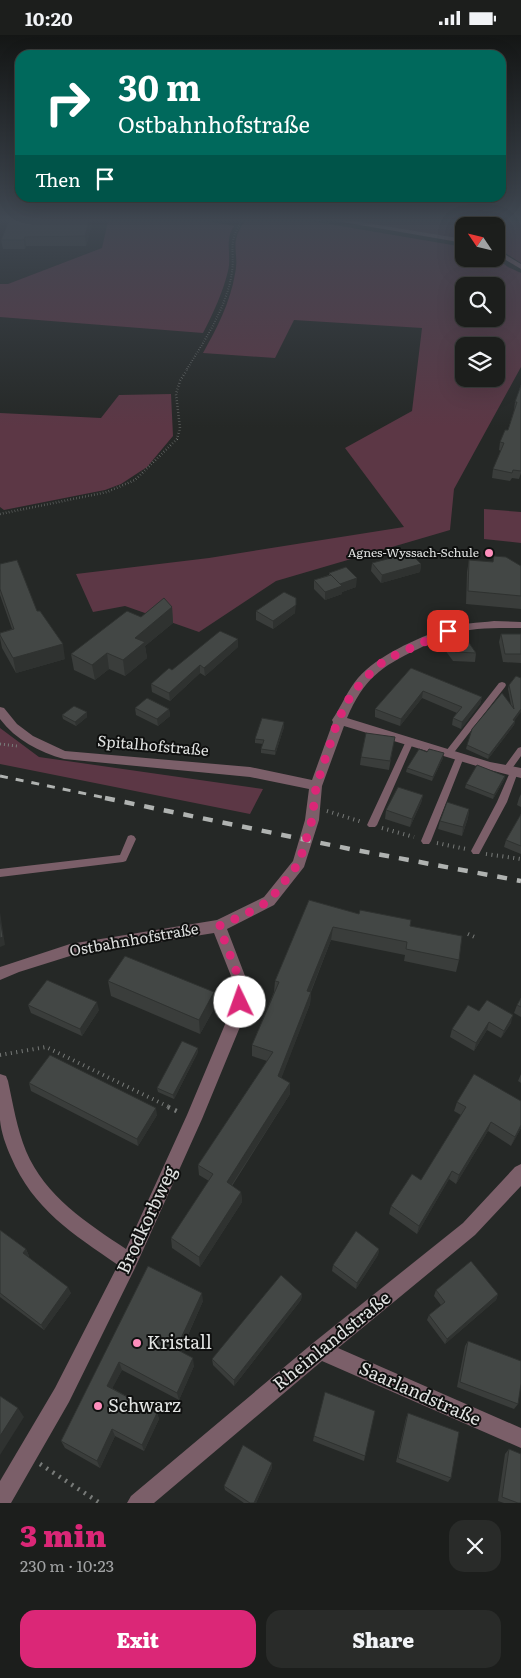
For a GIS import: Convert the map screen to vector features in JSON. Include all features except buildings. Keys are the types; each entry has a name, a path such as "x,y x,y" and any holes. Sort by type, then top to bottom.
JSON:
{"street":[{"name":"Ostbahnhofstraße","path":"0,974 15,967 70,950 219,926 269,901 299,863 312,820 316,787 338,720 350,697 364,679 385,660 448,631 494,624 521,625"},
{"name":"Spitalhofstraße","path":"0,711 20,734 36,744 64,755 250,771 316,787"},
{"path":"338,720 514,772"},
{"name":"Brodkorbweg","path":"0,1501 62,1395 129,1262 194,1119 234,1022 240,1002 240,981 219,926"},
{"path":"0,1081 17,1152 36,1187 59,1212 129,1262"},
{"name":"Rheinlandstraße","path":"138,1503 320,1350 469,1229 521,1173"},
{"name":"Saarlandstraße","path":"320,1350 521,1438"}],"lane":[{"path":"426,841 455,755 486,699 502,685"},
{"path":"372,825 410,741"},
{"path":"476,851 502,802 521,750"},
{"path":"0,873 123,858 131,839"}],"path":[{"path":"0,513 107,492 122,487 150,468 177,439 180,428 176,394 180,381 218,318 227,290"},
{"path":"468,934 477,938"},
{"path":"0,1055 46,1047 194,1119"},
{"path":"27,1455 100,1503"}],"shaded area":[{"path":"0,290 222,290 203,333 0,317"},
{"path":"232,290 455,290 455,327 505,327 505,290 521,290 521,367 454,489 450,530 276,581 199,632 125,606 93,612 76,574 209,558 404,527 345,448 412,411 422,328 294,320 275,358 203,353"},
{"path":"171,394 173,436 147,467 121,484 105,490 4,510 0,507 0,413 101,418 119,395"},
{"path":"484,509 521,512 521,543 484,539"},
{"path":"0,728 39,757 263,789 250,814 0,764"}],"railway":[{"path":"0,776 111,799"},
{"path":"105,798 350,849 521,881"}],"place":[{"name":"Agnes-Wyssach-Schule","path":"489,553"},
{"name":"Kristall","path":"137,1343"},
{"name":"Schwarz","path":"98,1406"}],"route":[{"path":"240,1002 240,981 219,926 269,901 299,863 312,820 316,787 338,720 350,697 364,679 385,660 448,631"}]}
